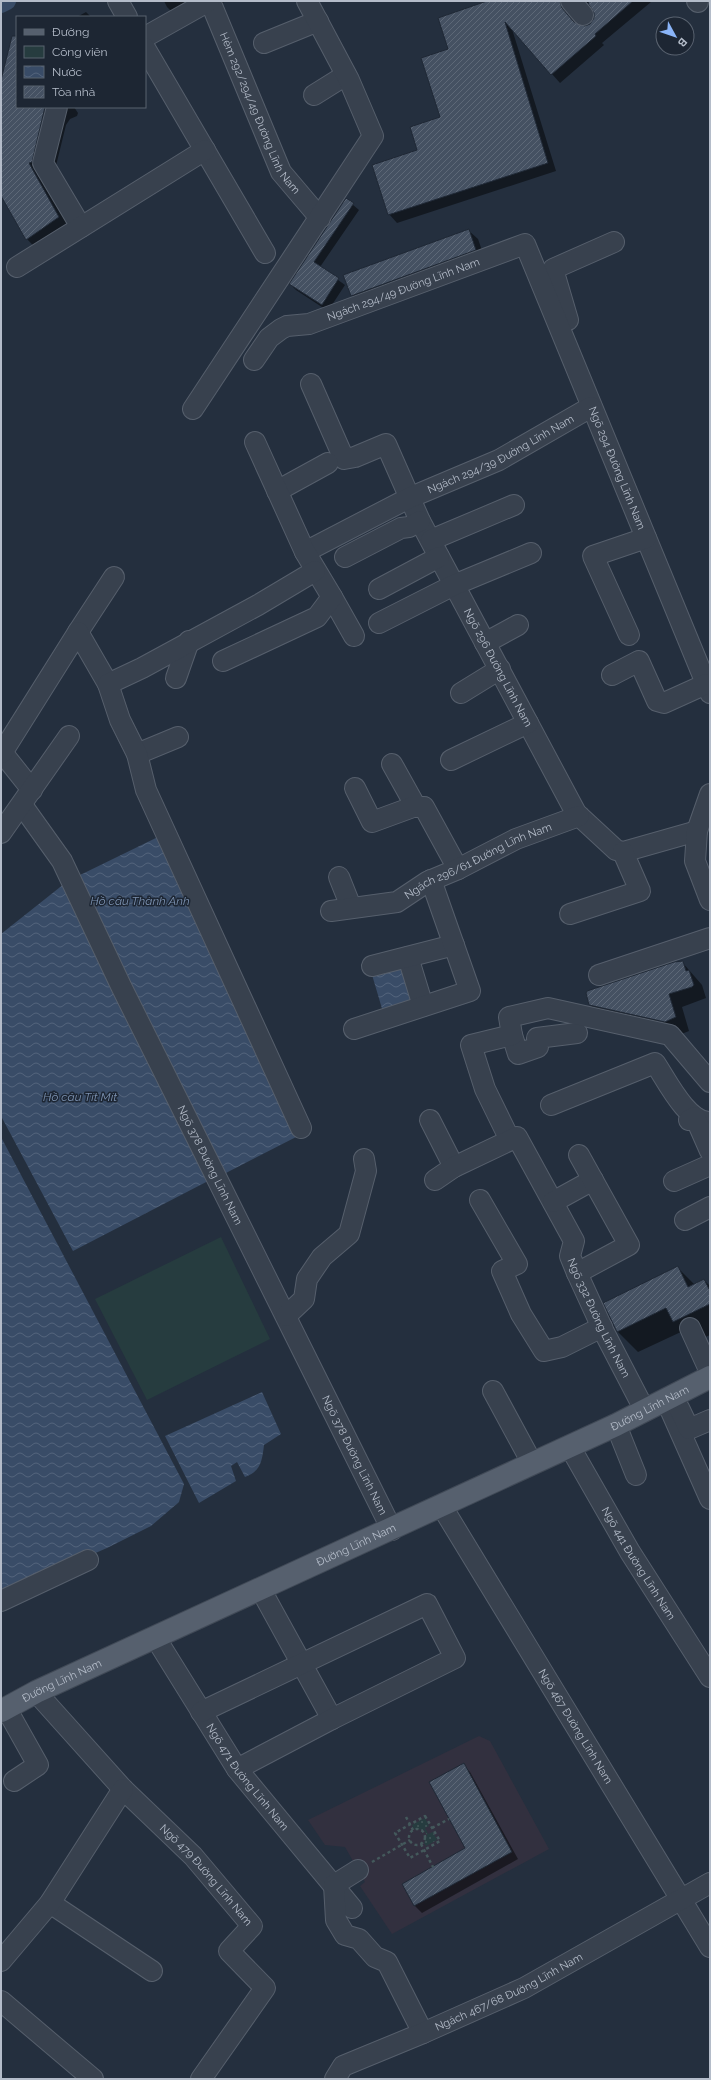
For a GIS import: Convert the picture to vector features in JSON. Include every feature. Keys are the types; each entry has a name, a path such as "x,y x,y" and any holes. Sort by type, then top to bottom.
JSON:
{"main road":[{"name":"Đường Lĩnh Nam","path":"3,1709 36,1692 392,1530 440,1505 570,1447 710,1378"}],"street":[{"path":"118,1 126,16"},
{"path":"146,36 210,1"},
{"name":"Hẻm 292/294/49 Đường Lĩnh Nam","path":"210,1 281,172 320,218"},
{"path":"193,409 256,311 320,218 373,136 346,75 307,1"},
{"path":"264,43 318,21"},
{"path":"146,50 265,253"},
{"path":"314,95 346,75"},
{"path":"57,108 43,162 81,227"},
{"path":"17,267 205,150"},
{"path":"575,366 568,317 553,269 614,242"},
{"name":"Ngõ 294 Đường Lĩnh Nam","path":"525,244 708,688"},
{"name":"Ngách 294/49 Đường Lĩnh Nam","path":"254,360 269,338 287,326 310,324 525,244"},
{"path":"256,311 282,330"},
{"name":"Ngõ 296 Đường Lĩnh Nam","path":"311,384 344,459 355,457 386,444 409,498 414,524 435,548 579,816 616,850 623,852"},
{"name":"Ngách 294/39 Đường Lĩnh Nam","path":"305,552 409,498 499,460 591,407"},
{"path":"255,442 305,552 354,636"},
{"path":"277,491 328,463"},
{"path":"379,589 435,548 514,505"},
{"path":"346,560 405,532 414,524"},
{"path":"629,635 592,556 646,538"},
{"path":"379,623 454,585 531,553"},
{"path":"108,684 142,668 258,605 316,571"},
{"path":"2,752 114,578"},
{"path":"223,660 316,617 332,597"},
{"path":"485,643 518,625"},
{"path":"78,632 108,684 120,720 137,754 146,790 301,1128"},
{"path":"176,678 189,642"},
{"path":"612,675 639,661 657,701 664,703 708,688"},
{"path":"461,693 500,669"},
{"path":"451,760 528,723"},
{"path":"1,833 69,736"},
{"path":"137,754 178,737"},
{"name":"Ngõ 378 Đường Lĩnh Nam","path":"2,752 62,861 125,993 392,1530"},
{"path":"392,764 416,806"},
{"path":"355,788 372,822 416,806 424,807 458,869"},
{"path":"710,794 697,831 695,861 710,900"},
{"name":"Ngách 296/61 Đường Lĩnh Nam","path":"331,911 351,907 397,902 432,880 458,869 516,839 579,816"},
{"path":"570,914 640,891 623,852 697,831"},
{"path":"339,878 351,907"},
{"path":"354,1029 470,991 432,880"},
{"path":"599,975 710,938"},
{"path":"372,966 454,945"},
{"path":"408,957 424,1006"},
{"path":"577,1032 537,1038 538,1047 518,1054 508,1017 548,1008 670,1035 710,1082"},
{"path":"435,1180 454,1167 510,1140 485,1089 471,1045 512,1035"},
{"path":"551,1105 655,1063 682,1105 696,1120 710,1151"},
{"path":"430,1120 454,1167"},
{"name":"Ngõ 332 Đường Lĩnh Nam","path":"510,1140 517,1137 574,1241 570,1256 602,1328 644,1411"},
{"path":"577,1272 629,1245 579,1155"},
{"path":"286,1316 304,1299 307,1279 322,1257 349,1234 366,1171 364,1159"},
{"path":"674,1181 710,1164"},
{"path":"553,1202 593,1180"},
{"path":"480,1200 517,1264 502,1271 521,1314 544,1351 562,1347 602,1328"},
{"path":"685,1220 710,1207"},
{"path":"690,1328 710,1372"},
{"path":"493,1390 532,1463"},
{"path":"670,1399 689,1429 710,1420"},
{"path":"670,1399 710,1499"},
{"path":"616,1425 636,1475"},
{"name":"Ngõ 441 Đường Lĩnh Nam","path":"570,1447 630,1552 710,1677"},
{"name":"Ngõ 467 Đường Lĩnh Nam","path":"440,1505 683,1900 710,1947"},
{"path":"1,1601 88,1560"},
{"path":"261,1590 332,1719"},
{"path":"201,1712 427,1604 455,1658 332,1719 237,1769"},
{"name":"Ngõ 471 Đường Lĩnh Nam","path":"156,1637 237,1769 352,1908"},
{"name":"Ngõ 479 Đường Lĩnh Nam","path":"36,1692 123,1789 193,1856 252,1926 229,1951 264,1988 202,2079"},
{"path":"3,1709 38,1765 14,1781"},
{"path":"1,1961 50,1903 123,1789"},
{"path":"358,1870 334,1885 336,1920 345,1935 360,1939 375,1957 387,1962 423,2033"},
{"name":"Ngách 467/68 Đường Lĩnh Nam","path":"335,2079 343,2066 423,2033 524,1988 683,1900 710,1883"},
{"path":"50,1903 152,1971"},
{"path":"1,2001 93,2079"}],"path":[{"path":"406,1816 413,1830"},
{"path":"425,1816 432,1828 440,1841 410,1858 395,1833 425,1816"},
{"path":"432,1828 450,1819"},
{"path":"413,1830 417,1829 424,1833 424,1841 421,1844"},
{"path":"410,1840 410,1832 413,1830"},
{"path":"385,1855 410,1840"},
{"path":"410,1840 413,1843 421,1844"},
{"path":"421,1844 433,1867"}],"shaded area":[{"path":"479,1736 490,1741 549,1849 392,1934 360,1886 365,1882 345,1847 325,1845 308,1820"}],"green space":[{"path":"221,1237 270,1339 147,1400 95,1299"},
{"path":"425,1818 429,1826 425,1828 428,1834 433,1832 437,1840 426,1846 424,1843 427,1835 424,1830 414,1829 412,1825"}],"water":[{"name":"Hồ câu Thành Anh","path":"160,836 300,1135 222,1175 76,877"},
{"name":"Hồ câu Tít Mít","path":"64,884 210,1180 73,1251 1,1116 1,934"},
{"path":"405,959 420,999 383,1012 370,968"},
{"path":"1,1137 184,1484 179,1502 151,1526 107,1548 1,1594"},
{"path":"262,1392 281,1434 264,1445 260,1465 254,1472 245,1477 237,1462 231,1466 236,1481 199,1503 165,1436"}],"building":[{"path":"487,1 560,1 562,8 574,22 585,26 590,24 594,18 594,13 588,3 590,1 633,1 551,75 505,22 548,163 388,215 372,165 417,150 410,127 440,117 421,58 448,49 438,18"},
{"path":"12,36 16,36 16,108 45,108 32,162 29,163 59,217 26,240 1,196 1,80"},
{"path":"346,198 354,203 314,262 339,278 322,305 289,284"},
{"path":"469,229 476,250 351,296 343,275"},
{"path":"683,961 686,971 689,970 694,985 692,987 669,994 676,1017 665,1022 589,1005 586,993 587,991 674,962"},
{"path":"678,1266 688,1287 704,1279 710,1291 710,1304 673,1322 666,1308 617,1332 603,1303"},
{"path":"464,1763 512,1852 414,1906 402,1884 465,1848 429,1782"}],"waterway":[{"path":"1,4 7,1"}]}
